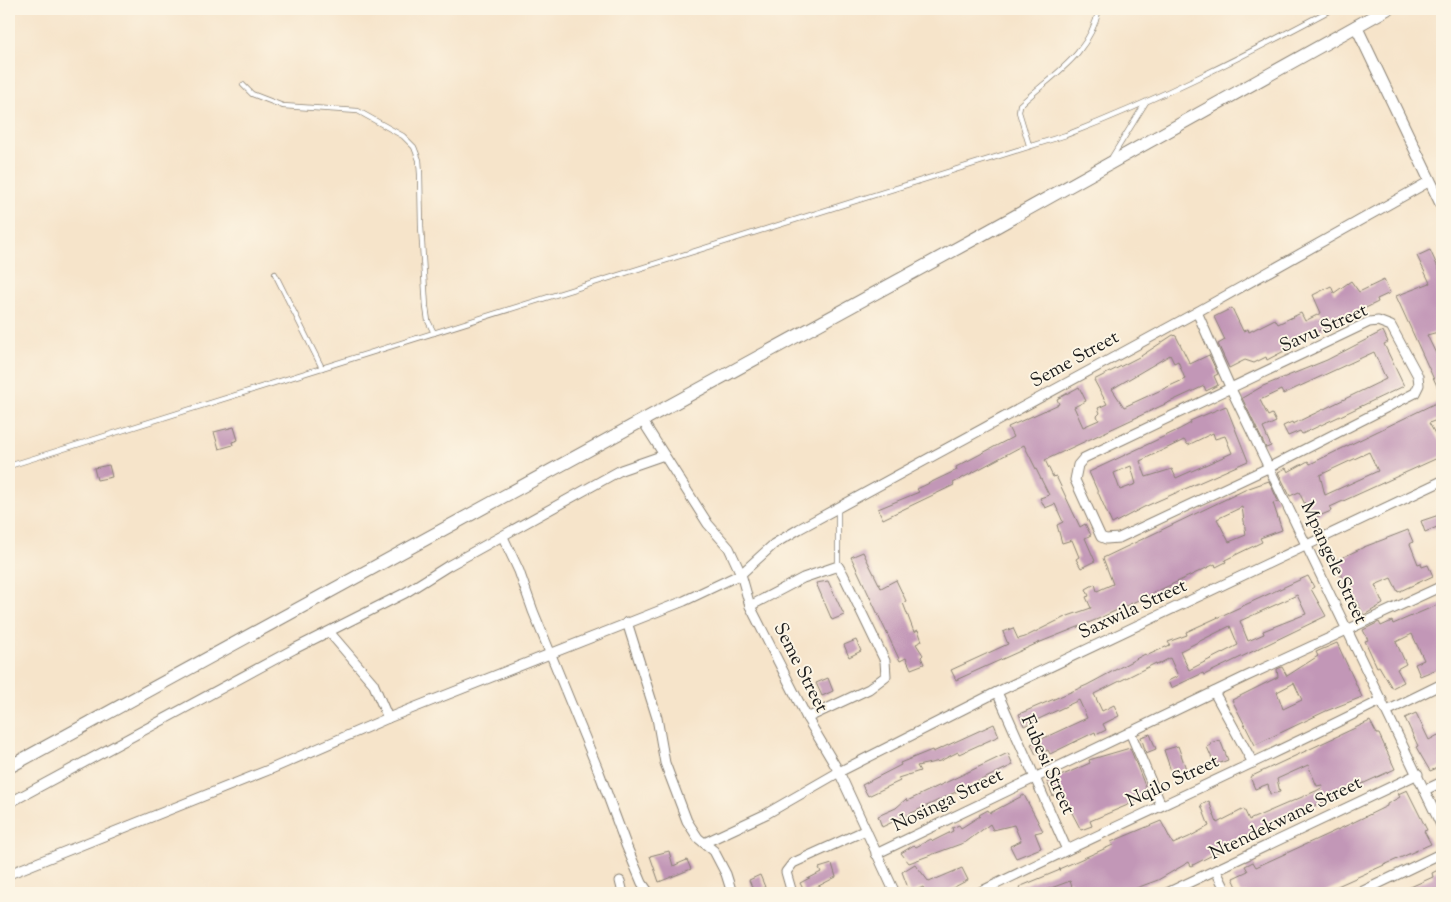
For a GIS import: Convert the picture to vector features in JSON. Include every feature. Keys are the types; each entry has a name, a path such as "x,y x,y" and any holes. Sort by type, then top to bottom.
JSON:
{"main road":[{"path":"9,767 1387,9"}],"street":[{"path":"1356,26 1442,206"},
{"name":"Seme Street","path":"741,574 774,544 1197,312 1430,181"},
{"name":"Mpangele Street","path":"1197,312 1231,389 1442,827"},
{"name":"Savu Street","path":"1378,321 1391,326 1418,376 1419,385 1409,397 1270,468 1119,538 1106,539 1101,537 1075,480 1078,465 1084,458 1231,389 1369,322 1378,321"},
{"name":"Seme Street","path":"642,420 708,524 729,548 741,574 750,606 807,718 839,772 896,893"},
{"path":"9,803 294,649 330,633 503,537 567,498 621,470 664,455"},
{"name":"Saxwila Street","path":"704,843 766,814 839,772 997,692 1442,481"},
{"path":"503,537 519,571 626,845 642,883 649,893"},
{"path":"750,606 803,578 838,566 885,660 886,676 869,689 807,718"},
{"path":"9,874 271,769 388,718 684,600 741,574"},
{"name":"Nosinga Street","path":"876,854 1214,692 1442,586"},
{"path":"627,622 657,718 665,763 687,821 698,838 714,851 726,874 732,893"},
{"path":"330,633 373,683 388,718"},
{"path":"1387,710 1442,684"},
{"name":"Fubesi Street","path":"997,692 1066,850"},
{"path":"1214,692 1253,763"},
{"name":"Nqilo Street","path":"978,893 1382,700"},
{"path":"1130,732 1161,805"},
{"name":"Ntendekwane Street","path":"1167,893 1418,774"},
{"path":"1425,790 1442,782"},
{"path":"792,893 786,872 793,864 866,830"},
{"path":"1359,893 1442,853"},
{"path":"1216,871 1227,893"},
{"path":"620,881 623,893"}],"lane":[{"path":"1030,145 1019,112 1020,105 1083,48 1092,33 1099,9"},
{"path":"9,466 1073,132 1147,101 1255,50 1332,9"},
{"path":"243,86 252,94 283,106 358,111 403,136 414,147 420,167 426,307 428,321 434,333"},
{"path":"1108,164 1147,101"},
{"path":"275,274 322,368"},
{"path":"838,510 838,566"}],"building":[{"path":"1430,250 1442,276 1442,331 1427,335 1442,366 1442,397 1396,296 1430,283 1417,256"},
{"path":"1384,280 1390,293 1377,299 1378,302 1302,339 1303,341 1267,360 1266,357 1254,363 1245,360 1229,368 1218,344 1225,340 1214,317 1232,308 1243,331 1248,329 1249,332 1275,319 1278,324 1301,313 1305,321 1321,313 1313,295 1331,286 1334,293 1351,281 1359,292"},
{"path":"1383,331 1388,342 1384,344 1404,386 1302,434 1300,431 1288,436 1283,426 1292,422 1293,424 1386,379 1374,352 1283,394 1281,390 1260,400 1268,416 1272,414 1276,422 1263,428 1271,446 1266,448 1242,398 1263,386 1327,360"},
{"path":"1173,335 1176,336 1190,364 1209,355 1218,374 1214,376 1218,385 1206,391 1204,386 1045,460 1053,477 1056,476 1080,527 1085,524 1091,535 1085,538 1095,561 1081,568 1076,559 1079,557 1072,540 1062,543 1057,525 1063,522 1055,504 1045,508 1040,498 1049,495 1024,445 953,483 954,485 883,519 878,509 919,492 917,489 957,470 956,467 1013,437 1008,427 1059,404 1057,399 1079,387 1086,401 1074,407 1083,427 1099,420 1097,416 1100,413 1098,408 1107,404 1094,380 1141,356","holes":["1170,355 1174,363 1178,361 1185,379 1124,407 1112,389"]},
{"path":"1442,400 1442,418 1429,423 1442,446 1442,456 1330,507 1331,511 1312,519 1299,492 1290,496 1278,472 1286,468 1288,472 1308,461 1310,464","holes":["1369,452 1378,471 1325,495 1320,475"]},
{"path":"1226,406 1248,461 1144,507 1112,524 1089,472 1180,429 1191,423 1190,421","holes":["1213,433 1215,439 1225,436 1232,453 1176,478 1172,469 1146,477 1140,461 1184,440 1188,445","1131,466 1136,484 1120,490 1114,473"]},
{"path":"234,427 238,440 232,442 233,445 219,449 214,432"},
{"path":"109,465 112,477 97,480 94,468"},
{"path":"1269,481 1278,501 1273,503 1282,530 1260,538 1262,542 1225,560 1226,562 1216,567 1215,564 1098,619 1038,643 956,680 951,670 1008,644 1003,632 1013,628 1018,639 1065,617 1091,608 1086,597 1089,596 1086,589 1095,584 1097,591 1113,584 1103,558 1249,488","holes":["1242,507 1246,535 1229,542 1217,519"]},
{"path":"1442,514 1442,525 1425,532 1421,521"},
{"path":"1408,530 1413,542 1410,544 1418,564 1421,563 1422,567 1428,565 1433,576 1398,592 1391,578 1375,585 1383,604 1364,615 1353,595 1351,596 1340,573 1337,575 1331,563 1364,547"},
{"path":"863,552 881,588 896,580 906,601 903,603 914,632 918,630 922,641 916,644 923,655 921,657 924,664 911,669 906,658 900,661 851,557"},
{"path":"1308,576 1314,587 1311,589 1326,616 1204,675 1203,673 1171,688 1168,681 1178,676 1170,658 1157,665 1156,663 1094,694 1102,711 1114,705 1119,716 1103,724 1106,730 1096,735 1095,732 1050,754 1048,750 1036,755 1031,744 1087,718 1079,700 1024,726 1019,714 1087,685 1145,654 1146,656 1170,645 1168,642 1187,635 1186,632","holes":["1297,595 1306,614 1263,631 1264,634 1248,641 1240,621","1230,626 1238,645 1189,670 1180,651"]},
{"path":"828,581 844,615 832,620 816,583"},
{"path":"1442,603 1442,667 1420,676 1415,664 1424,660 1412,634 1396,642 1406,664 1397,669 1404,682 1392,688 1379,666 1377,667 1365,641 1368,640 1363,630 1379,622 1381,626 1392,621 1393,624"},
{"path":"856,640 861,651 849,657 844,645"},
{"path":"1337,643 1362,697 1326,711 1255,745 1232,700 1278,677 1277,669 1282,667 1287,676 1318,656 1316,652","holes":["1294,683 1302,700 1283,709 1277,692"]},
{"path":"828,678 833,691 822,696 816,683"},
{"path":"1416,713 1429,740 1438,735 1442,742 1442,766 1430,771 1416,747 1418,746 1405,718"},
{"path":"1370,721 1377,734 1379,734 1395,769 1225,846 1226,848 1191,866 1189,862 1158,880 1123,893 1074,893 1070,881 1038,893 1022,893 1019,887 1113,845 1111,842 1161,821 1173,844 1189,837 1209,826 1201,805 1209,801 1217,823 1244,809 1249,820 1316,791 1323,787 1322,785 1317,786 1308,765 1277,779 1280,792 1270,794 1268,784 1255,789 1250,777"},
{"path":"994,724 999,736 940,761 917,766 920,771 898,778 900,781 868,796 862,785 901,765 900,763 932,750 933,752"},
{"path":"1150,734 1156,749 1146,753 1141,737"},
{"path":"1220,740 1228,760 1215,765 1207,747 1211,745 1210,743"},
{"path":"1178,746 1186,769 1172,774 1164,750"},
{"path":"1130,748 1149,796 1090,821 1092,826 1081,830 1061,792 1053,796 1047,782 1090,763 1089,760"},
{"path":"1008,753 1013,765 882,827 878,816 896,808 906,799 907,801"},
{"path":"1407,790 1427,830 1424,831 1431,844 1322,893 1241,893 1238,889 1233,878 1248,871 1245,866 1253,862 1256,867 1350,824 1387,806 1387,804 1400,797 1398,794"},
{"path":"1024,795 1043,831 1035,833 1041,848 1016,858 1010,846 1021,841 1014,825 993,830 990,824 966,842 909,863 901,853 914,845 916,847 931,839 933,841 953,831 952,828 959,825 961,828 988,810 990,813"},
{"path":"669,851 673,866 687,860 691,869 659,882 650,856"},
{"path":"832,864 836,877 805,893 800,883 821,872 819,868"},
{"path":"915,864 929,882 962,868 968,880 943,893 926,893 923,887 910,893 902,872"},
{"path":"1442,868 1442,893 1397,893 1433,877 1432,873"},
{"path":"760,875 765,887 754,892 749,880"}]}
